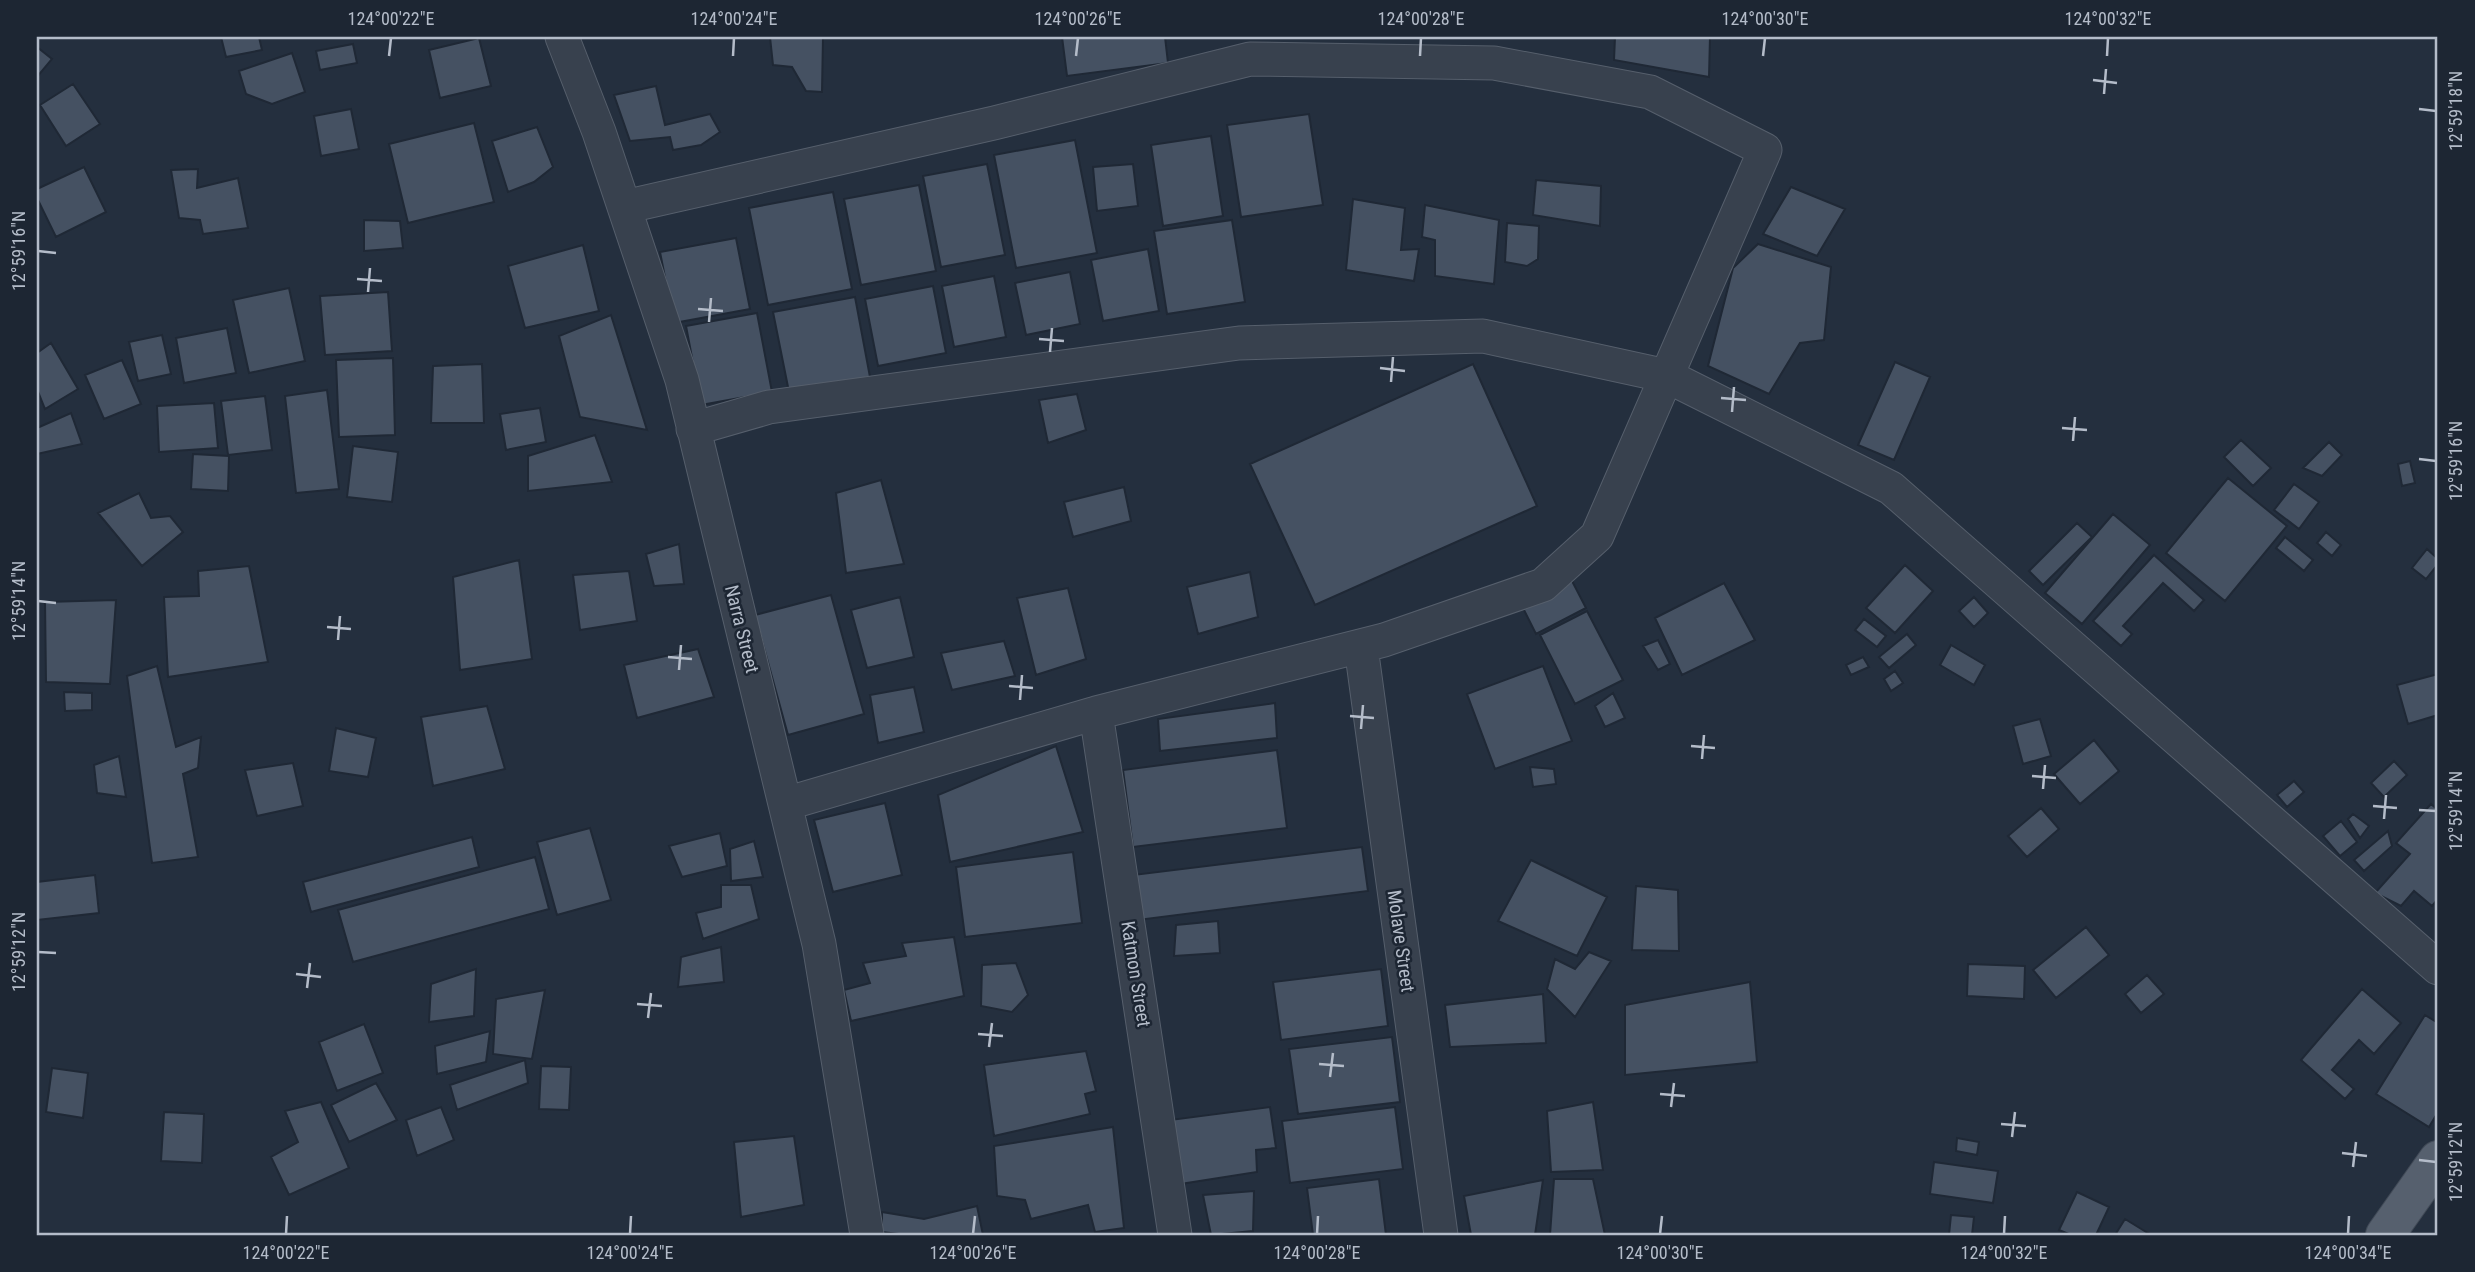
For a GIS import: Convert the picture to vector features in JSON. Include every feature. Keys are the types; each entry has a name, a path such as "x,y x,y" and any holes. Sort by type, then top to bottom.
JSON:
{"main road":[{"path":"2385,1235 2438,1160"}],"street":[{"name":"Narra Street","path":"562,37 599,132 681,380 819,944 866,1235"},
{"path":"624,207 994,123 1250,59 1493,63 1650,92 1765,150 1597,536 1543,585 1361,647 1097,713 785,804"},
{"path":"693,429 769,407 1239,343 1483,336 1667,376 1891,488 2438,968"},
{"name":"Molave Street","path":"1361,647 1441,1235"},
{"name":"Katmon Street","path":"1097,713 1175,1235"}],"building":[{"path":"221,37 259,37 262,50 226,57"},
{"path":"770,37 823,37 822,92 806,91 792,67 773,65"},
{"path":"1062,37 1165,37 1168,63 1067,76"},
{"path":"1615,37 1710,37 1709,77 1614,60"},
{"path":"479,38 491,86 440,98 429,50"},
{"path":"353,44 357,63 320,70 316,51"},
{"path":"37,47 52,59 37,77"},
{"path":"292,53 305,92 272,104 246,94 239,71"},
{"path":"73,84 100,124 66,146 40,105"},
{"path":"656,86 665,125 710,114 720,132 701,145 673,150 670,137 630,141 614,95"},
{"path":"351,109 359,149 321,156 314,116"},
{"path":"1309,114 1323,205 1241,217 1227,125"},
{"path":"474,123 494,202 408,223 389,144"},
{"path":"537,127 553,167 534,182 508,192 492,141"},
{"path":"1211,136 1223,216 1163,226 1151,145"},
{"path":"1075,140 1097,253 1016,268 994,155"},
{"path":"987,164 1005,255 941,267 923,176"},
{"path":"1133,164 1138,206 1097,211 1093,167"},
{"path":"84,167 106,212 56,237 37,198 37,189"},
{"path":"198,169 197,188 238,178 248,228 203,234 200,220 179,218 171,170"},
{"path":"1536,180 1601,186 1600,226 1533,215"},
{"path":"919,185 936,271 861,285 844,199"},
{"path":"1791,187 1845,209 1817,256 1763,234"},
{"path":"833,192 852,289 768,305 749,208"},
{"path":"1353,199 1405,208 1401,250 1419,249 1414,281 1346,270"},
{"path":"1425,205 1499,220 1494,284 1435,276 1435,240 1422,237"},
{"path":"364,220 400,221 403,248 364,251"},
{"path":"1232,220 1245,302 1167,314 1154,231"},
{"path":"1507,223 1539,226 1538,259 1527,266 1505,262"},
{"path":"736,238 750,309 674,323 660,252"},
{"path":"1758,244 1831,267 1824,340 1800,343 1769,394 1708,366 1733,268"},
{"path":"583,245 599,311 525,328 508,266"},
{"path":"1148,249 1159,311 1103,321 1091,260"},
{"path":"1070,272 1080,324 1026,335 1015,283"},
{"path":"994,276 1006,337 954,347 942,286"},
{"path":"933,286 946,353 878,366 865,299"},
{"path":"289,288 305,361 249,373 233,300"},
{"path":"388,292 392,351 325,355 320,296"},
{"path":"855,297 870,377 789,392 773,312"},
{"path":"757,313 772,392 701,405 686,326"},
{"path":"611,315 647,430 580,417 559,336"},
{"path":"227,328 236,373 184,383 176,338"},
{"path":"162,335 171,374 138,381 129,342"},
{"path":"51,343 78,389 45,409 37,389 37,353"},
{"path":"393,358 395,435 339,437 336,360"},
{"path":"122,360 141,404 104,419 85,375"},
{"path":"1895,362 1930,377 1894,460 1858,445"},
{"path":"482,364 484,423 431,423 433,366"},
{"path":"1473,364 1537,506 1315,605 1250,464"},
{"path":"327,390 339,489 296,493 285,396"},
{"path":"1077,394 1086,430 1048,443 1039,400"},
{"path":"265,396 272,450 228,455 221,401"},
{"path":"214,403 218,448 159,452 157,406"},
{"path":"540,408 546,442 506,450 500,414"},
{"path":"71,413 82,444 37,454 37,428"},
{"path":"595,435 612,482 528,491 528,456"},
{"path":"2241,440 2271,468 2253,486 2224,457"},
{"path":"2329,442 2342,455 2322,476 2303,468"},
{"path":"353,446 398,452 392,502 347,497"},
{"path":"193,454 229,456 228,491 191,489"},
{"path":"2410,461 2415,483 2402,486 2398,464"},
{"path":"2228,478 2287,526 2225,601 2166,553"},
{"path":"881,480 904,564 846,573 836,493"},
{"path":"2294,484 2319,502 2299,529 2274,510"},
{"path":"1124,487 1131,521 1073,537 1064,502"},
{"path":"139,493 151,518 170,516 183,532 142,566 98,513"},
{"path":"2113,514 2150,545 2082,624 2045,593"},
{"path":"2077,523 2092,537 2043,585 2029,571"},
{"path":"2326,532 2341,545 2332,556 2317,543"},
{"path":"2285,537 2313,560 2304,571 2276,548"},
{"path":"679,544 684,584 654,586 646,554"},
{"path":"2427,549 2438,559 2438,564 2426,579 2412,568"},
{"path":"2154,555 2204,600 2194,611 2163,583 2123,626 2132,634 2121,646 2093,621"},
{"path":"519,560 532,659 460,670 453,577"},
{"path":"1905,565 1933,591 1895,633 1866,608"},
{"path":"249,566 268,662 168,677 164,597 199,596 198,571"},
{"path":"629,571 637,621 580,630 573,575"},
{"path":"1250,572 1258,617 1198,634 1187,587"},
{"path":"1571,579 1586,608 1536,634 1521,604"},
{"path":"1724,583 1755,640 1682,675 1655,618"},
{"path":"1068,588 1086,659 1036,675 1017,598"},
{"path":"831,595 864,714 788,735 755,615"},
{"path":"900,597 914,657 867,668 851,610"},
{"path":"1974,597 1988,613 1974,627 1959,611"},
{"path":"116,600 110,684 46,682 45,602"},
{"path":"1587,611 1623,680 1575,704 1540,635"},
{"path":"1864,619 1886,636 1877,647 1855,630"},
{"path":"1907,634 1916,645 1889,668 1879,657"},
{"path":"1658,640 1670,664 1658,670 1643,646"},
{"path":"1004,641 1015,676 952,690 941,653"},
{"path":"1951,645 1985,665 1974,685 1940,665"},
{"path":"698,649 714,697 637,718 624,665"},
{"path":"1863,657 1869,667 1851,675 1846,665"},
{"path":"157,666 176,747 201,737 198,768 183,774 198,857 152,863 127,676"},
{"path":"1543,666 1572,741 1495,769 1467,694"},
{"path":"1895,671 1903,683 1891,691 1884,679"},
{"path":"2438,674 2438,715 2408,724 2397,685"},
{"path":"914,687 924,732 878,743 870,695"},
{"path":"64,692 92,693 92,710 65,711"},
{"path":"1613,693 1625,718 1605,727 1595,706"},
{"path":"1275,703 1277,738 1160,751 1158,719"},
{"path":"487,706 505,769 433,786 421,717"},
{"path":"2040,719 2051,756 2023,764 2013,726"},
{"path":"336,728 376,738 368,777 329,771"},
{"path":"2094,740 2119,771 2080,804 2054,774"},
{"path":"1056,746 1083,832 950,862 938,795"},
{"path":"1277,750 1287,828 1133,847 1123,770"},
{"path":"119,756 126,797 97,793 94,765"},
{"path":"2394,761 2407,775 2384,797 2371,783"},
{"path":"293,763 303,806 257,816 245,770"},
{"path":"1530,767 1554,769 1556,784 1533,787"},
{"path":"2294,781 2304,792 2287,807 2277,795"},
{"path":"885,803 902,875 833,892 814,820"},
{"path":"2431,804 2438,810 2438,899 2432,906 2414,891 2401,906 2375,893 2410,854 2396,843"},
{"path":"2041,808 2059,829 2027,857 2008,836"},
{"path":"2353,814 2369,826 2360,838 2348,819"},
{"path":"2341,821 2357,842 2340,856 2323,836"},
{"path":"590,828 611,900 557,915 537,842"},
{"path":"2388,831 2392,846 2364,871 2354,860"},
{"path":"720,833 727,866 682,877 669,846"},
{"path":"472,837 479,867 311,912 303,882"},
{"path":"754,841 763,877 731,881 730,849"},
{"path":"1362,847 1368,891 1138,920 1133,875"},
{"path":"1073,852 1082,923 965,937 956,867"},
{"path":"535,857 549,909 353,962 338,910"},
{"path":"1531,860 1607,897 1577,956 1498,921"},
{"path":"95,875 99,913 37,920 37,882"},
{"path":"721,885 751,885 759,919 703,939 696,913 721,907"},
{"path":"1636,886 1678,890 1679,951 1632,950"},
{"path":"1218,921 1220,953 1174,956 1176,925"},
{"path":"2086,927 2109,955 2056,998 2033,970"},
{"path":"954,937 964,996 851,1021 844,990 870,983 863,963 906,956 902,943"},
{"path":"721,947 724,982 678,987 681,957"},
{"path":"1589,952 1611,961 1575,1017 1547,989 1555,959 1575,969"},
{"path":"1016,963 1028,995 1012,1012 981,1006 982,965"},
{"path":"1968,964 2025,966 2024,999 1967,996"},
{"path":"476,969 474,1016 429,1022 431,984"},
{"path":"1381,969 1388,1026 1281,1040 1273,982"},
{"path":"2147,975 2164,994 2141,1013 2125,994"},
{"path":"1750,982 1757,1062 1625,1075 1625,1005"},
{"path":"2362,989 2401,1023 2374,1054 2359,1040 2332,1070 2354,1089 2345,1099 2301,1060"},
{"path":"545,990 532,1059 493,1054 496,999"},
{"path":"1543,994 1546,1043 1450,1047 1445,1005"},
{"path":"2425,1015 2438,1023 2438,1112 2429,1127 2376,1094"},
{"path":"364,1024 383,1073 337,1091 319,1042"},
{"path":"490,1031 486,1062 437,1074 435,1046"},
{"path":"1392,1037 1400,1102 1298,1114 1289,1049"},
{"path":"1086,1051 1096,1091 1085,1094 1090,1114 994,1136 984,1065"},
{"path":"525,1060 528,1083 457,1110 450,1085"},
{"path":"541,1066 571,1067 569,1110 539,1109"},
{"path":"52,1068 88,1073 83,1118 46,1112"},
{"path":"376,1083 397,1120 349,1142 331,1105"},
{"path":"321,1102 349,1168 289,1195 271,1157 298,1142 285,1111"},
{"path":"1593,1102 1603,1170 1551,1172 1547,1111"},
{"path":"441,1107 454,1140 417,1156 406,1120"},
{"path":"1270,1107 1276,1148 1256,1150 1257,1172 1174,1185 1170,1120"},
{"path":"1395,1107 1403,1169 1290,1183 1282,1121"},
{"path":"164,1112 204,1114 202,1163 161,1161"},
{"path":"1113,1127 1124,1228 1095,1232 1088,1205 1031,1219 1025,1200 997,1196 994,1146"},
{"path":"794,1136 804,1205 741,1217 734,1142"},
{"path":"1957,1138 1979,1142 1977,1155 1956,1151"},
{"path":"1934,1162 1998,1171 1993,1203 1930,1194"},
{"path":"1379,1179 1386,1235 1313,1235 1307,1188"},
{"path":"1554,1179 1593,1179 1605,1235 1550,1235"},
{"path":"1543,1180 1535,1235 1471,1235 1464,1196"},
{"path":"1254,1191 1253,1231 1211,1235 1203,1195"},
{"path":"2077,1192 2109,1207 2096,1235 2071,1235 2059,1230"},
{"path":"977,1206 983,1235 907,1235 882,1232 882,1212 924,1219"},
{"path":"1951,1215 1974,1217 1972,1235 1949,1235"},
{"path":"2125,1219 2151,1235 2115,1235"}]}
